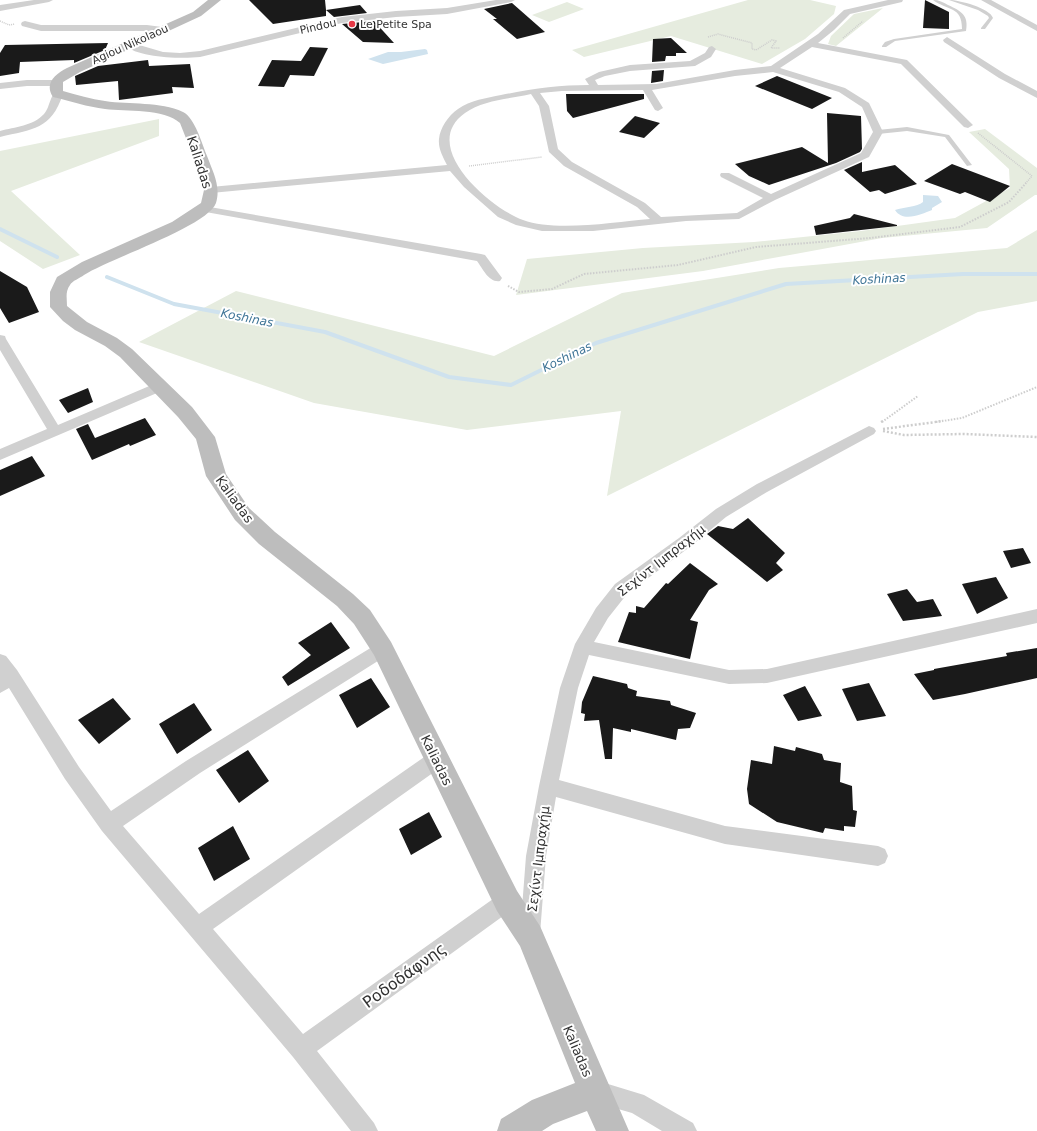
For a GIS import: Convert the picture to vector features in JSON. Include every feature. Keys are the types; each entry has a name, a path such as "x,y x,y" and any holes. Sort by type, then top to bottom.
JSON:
{"street":[{"path":"0,8 49,0"},
{"name":"Agiou Nikolaou","path":"57,89 58,79 70,71 197,14 215,0"},
{"name":"Pindou","path":"129,45 166,56 193,55 342,20 396,14 447,11 511,0"},
{"path":"773,69 807,46 843,17 847,12 898,0"},
{"path":"985,0 1037,28"},
{"path":"25,24 41,28 148,28 162,30"},
{"path":"947,40 1002,76 1037,95"},
{"path":"807,46 832,48 904,62 968,125"},
{"path":"595,87 590,79 602,74 630,68 692,64 708,55 712,49"},
{"path":"773,69 842,90 866,105 878,132 865,155 771,198 739,216 686,218 622,226 542,228 520,223 502,215 489,205 453,168 445,150 444,140 446,129 461,110 475,104 534,91 595,87 646,87 656,87 735,73 773,69"},
{"path":"0,86 26,83 57,89 51,111 42,121 27,127 0,134"},
{"path":"646,87 658,108"},
{"name":"Kaliadas","path":"57,89 104,105 162,110 179,115 186,122 211,190 210,197 204,209 178,225 88,265 63,281 58,292 60,307 69,317 81,326 111,342 126,353 185,412 205,436 216,476 242,514 267,538 345,600 362,616 383,649 507,901 530,936 612,1131"},
{"path":"534,91 544,106 554,150 568,164 641,204 659,221"},
{"path":"211,190 453,168"},
{"path":"725,175 771,198"},
{"path":"204,209 481,258 496,278"},
{"path":"2,344 55,431"},
{"path":"0,455 159,387"},
{"name":"Σεχίντ Ιμπραχήμ","path":"530,936 536,856 548,786 569,688 583,647 602,613 621,589 685,542 721,513 762,488 869,431"},
{"path":"583,647 729,677 766,676 1037,616"},
{"path":"109,824 218,751 383,649"},
{"path":"4,673 72,773 109,824 301,1049 366,1131"},
{"path":"198,927 437,759"},
{"path":"548,786 725,835 878,856"},
{"name":"Ροδοδάφνης","path":"301,1049 507,901"},
{"path":"512,1131 544,1111 595,1092 636,1103 685,1131"}],"lane":[{"path":"884,46 894,40 964,30 964,20 960,12 935,0"},
{"path":"951,0 990,15 991,18 983,28"},
{"path":"878,132 907,129 947,136 969,165"}],"path":[{"path":"832,48 873,12 864,8"},
{"path":"712,49 704,38 718,34 752,43 752,49 756,50 772,40 776,41 771,46 771,48 774,49 791,44 807,46"},
{"path":"496,278 519,292 552,289 584,274 678,265 756,247 870,238 960,227 1009,202 1032,176 968,125"},
{"path":"453,168 559,155"},
{"path":"1037,387 962,418 877,430 904,435 964,434 1037,437"},
{"path":"869,431 918,396"}],"shaded area":[{"path":"748,0 810,0 836,6 834,14 805,39 762,64 671,36 584,57 572,50"},
{"path":"567,2 584,9 549,22 532,15"},
{"path":"883,8 836,46 828,44 831,36 854,14"},
{"path":"159,119 159,136 11,191 80,255 43,269 0,241 0,151"},
{"path":"985,129 1037,168 1037,195 987,228 882,238 703,271 516,295 527,259 643,248 754,242 861,231 955,218 1010,188 1009,169 969,132"},
{"path":"1037,230 1037,301 978,312 607,496 621,411 467,430 314,403 139,342 236,291 494,356 622,293 779,268 1007,248"}],"water":[{"path":"427,50 428,54 383,64 368,59 388,52"},
{"path":"923,195 938,196 942,202 932,208 932,210 923,214 908,217 898,214 895,210 920,204 923,202"}],"building":[{"path":"249,0 325,0 326,16 273,24"},
{"path":"925,0 949,12 949,29 923,28"},
{"path":"512,3 545,32 517,39 493,19 497,19 484,9"},
{"path":"360,5 367,13 334,17 326,10"},
{"path":"374,21 394,43 363,42 342,24"},
{"path":"671,38 687,53 676,53 676,56 666,56 665,61 652,62 653,39"},
{"path":"108,43 105,50 74,63 74,60 20,62 19,73 0,76 0,53 5,45"},
{"path":"310,47 328,48 314,76 290,75 284,87 258,86 272,60 301,61"},
{"path":"148,60 149,66 190,64 194,88 172,87 173,93 119,100 118,81 76,85 75,76 98,66"},
{"path":"664,70 663,81 651,83 652,71"},
{"path":"777,76 832,98 812,109 755,86"},
{"path":"566,94 644,94 644,99 573,118 567,111"},
{"path":"827,113 861,116 862,149 860,152 836,163 769,185 749,176 735,164 802,147 828,163"},
{"path":"635,116 660,123 644,138 619,132"},
{"path":"862,162 862,172 895,165 917,184 885,194 879,190 870,192 844,170"},
{"path":"952,164 1010,186 990,202 965,192 960,194 924,181"},
{"path":"854,214 897,226 816,235 814,226 850,218"},
{"path":"0,271 27,287 39,312 9,323 0,308"},
{"path":"88,388 93,402 68,413 59,400"},
{"path":"145,418 156,435 130,446 129,444 92,460 76,429 88,424 95,438"},
{"path":"32,456 45,476 0,496 0,470"},
{"path":"748,518 785,553 776,563 783,570 767,582 707,534 718,526 733,529"},
{"path":"1023,548 1031,563 1011,568 1003,551"},
{"path":"690,563 718,584 709,590 690,620 698,622 690,659 618,642 629,612 636,613 636,606 644,608 666,583 668,584"},
{"path":"996,577 1008,598 977,614 962,584"},
{"path":"907,589 917,602 933,599 942,616 903,621 887,594"},
{"path":"331,622 350,648 288,686 282,677 311,655 298,643"},
{"path":"1037,648 1037,678 965,694 933,700 914,674 1007,656 1006,653"},
{"path":"593,676 627,684 628,688 637,691 636,696 670,701 671,705 696,713 690,728 678,729 676,740 631,729 631,732 613,728 612,759 605,759 599,720 584,721 585,714 581,713 582,702"},
{"path":"371,678 390,707 357,728 339,695"},
{"path":"869,683 886,716 857,721 842,689"},
{"path":"805,686 822,716 798,721 783,695"},
{"path":"113,698 131,719 99,744 78,720"},
{"path":"194,703 212,730 177,754 159,724"},
{"path":"774,746 795,751 796,747 822,754 824,760 841,763 840,782 852,786 853,810 857,811 855,827 844,826 844,831 825,828 823,833 777,822 749,804 747,789 751,760 772,764"},
{"path":"248,750 269,781 239,803 216,770"},
{"path":"429,812 442,837 411,855 399,829"},
{"path":"233,826 250,859 214,881 198,848"}],"waterway":[{"name":"Koshinas","path":"0,229 57,257"},
{"name":"Koshinas","path":"107,277 174,304 325,332 449,377 511,385 596,343 786,284 963,274 1037,274"}],"place":[{"name":"Le Petite Spa","path":"352,24"}]}
